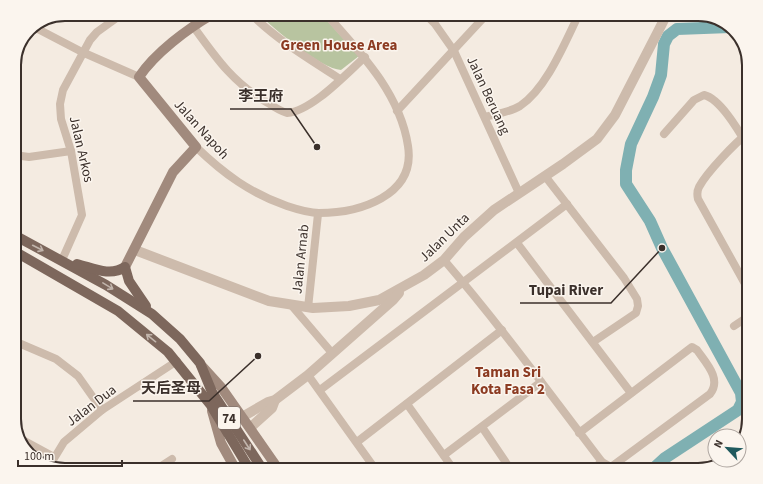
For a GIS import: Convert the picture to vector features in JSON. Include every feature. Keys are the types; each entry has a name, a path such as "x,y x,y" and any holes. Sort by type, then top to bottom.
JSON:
{"main road":[{"path":"139,77 148,63 201,21"},
{"name":"Jalan Napoh","path":"139,77 196,147"},
{"path":"62,260 110,273 118,272 125,267 174,172 196,147"},
{"name":"74","path":"21,239 62,260 152,314 180,339 200,363 212,392 258,463"},
{"name":"74","path":"21,255 101,301 135,323 177,361 210,404 246,463"},
{"path":"125,267 129,281 152,314"},
{"path":"135,323 131,309 139,306"},
{"path":"200,363 221,387 274,463"},
{"path":"210,404 221,443 232,463"}],"street":[{"name":"Jalan Arkos","path":"62,260 82,214 71,150 61,119 60,104 63,90 82,52 97,32 112,21"},
{"path":"259,21 282,42 340,79"},
{"name":"Jalan Napoh","path":"196,147 220,170 242,185 288,206 318,214 360,207 388,196 398,186 407,163 408,147 397,111 366,57 333,21"},
{"name":"Jalan Beruang","path":"432,21 454,51 519,193"},
{"path":"397,111 481,21"},
{"path":"485,117 506,112 518,107 528,100 549,72 576,21"},
{"name":"Jalan Unta","path":"135,250 269,301 292,306 308,308 349,306 380,300 401,290 444,260 484,218 586,148 607,128 663,21"},
{"path":"193,26 223,67 235,80 254,95 282,111 292,112 301,110 318,98 366,57"},
{"name":"Jalan Napoh","path":"39,30 82,52 139,77"},
{"path":"664,134 694,100 704,95 712,98 742,130"},
{"path":"742,139 700,185 697,194 698,199 742,278"},
{"path":"21,156 29,157 71,150"},
{"path":"545,176 624,278 637,299 638,306 636,313 593,342"},
{"path":"320,390 567,204"},
{"name":"Jalan Arnab","path":"308,308 318,214"},
{"path":"517,243 631,393"},
{"path":"444,260 502,330 602,462"},
{"path":"242,417 268,402 275,400 308,375 393,300 401,290"},
{"path":"368,322 380,300"},
{"path":"292,306 332,353"},
{"path":"734,326 742,321"},
{"path":"357,442 502,330"},
{"path":"21,344 56,359 78,376 102,410"},
{"path":"579,433 692,347 697,350 715,377 714,389 710,394 616,463"},
{"name":"Jalan Dua","path":"52,460 64,442 102,410 177,361"},
{"path":"308,375 371,463"},
{"path":"444,456 541,382"},
{"path":"250,428 272,408 275,400"},
{"path":"407,404 449,463"},
{"path":"482,427 506,463"},
{"path":"29,443 54,457"},
{"path":"166,463 172,459"}],"green space":[{"path":"266,21 327,21 359,56 341,70 332,68 310,56"}],"waterway":[{"path":"720,27 677,29 668,36 664,44 661,75 653,97 631,144 626,170 626,184 650,221 662,248 741,393 742,402"},
{"path":"660,463 738,410 742,402"}],"place":[{"name":"李王府","path":"317,147"},
{"name":"Tupai River","path":"662,248"},
{"name":"天后圣母","path":"258,356"}],"district":[{"name":"Green House Area","path":"339,45"},
{"name":"Taman Sri Kota Fasa 2","path":"508,380"}]}
